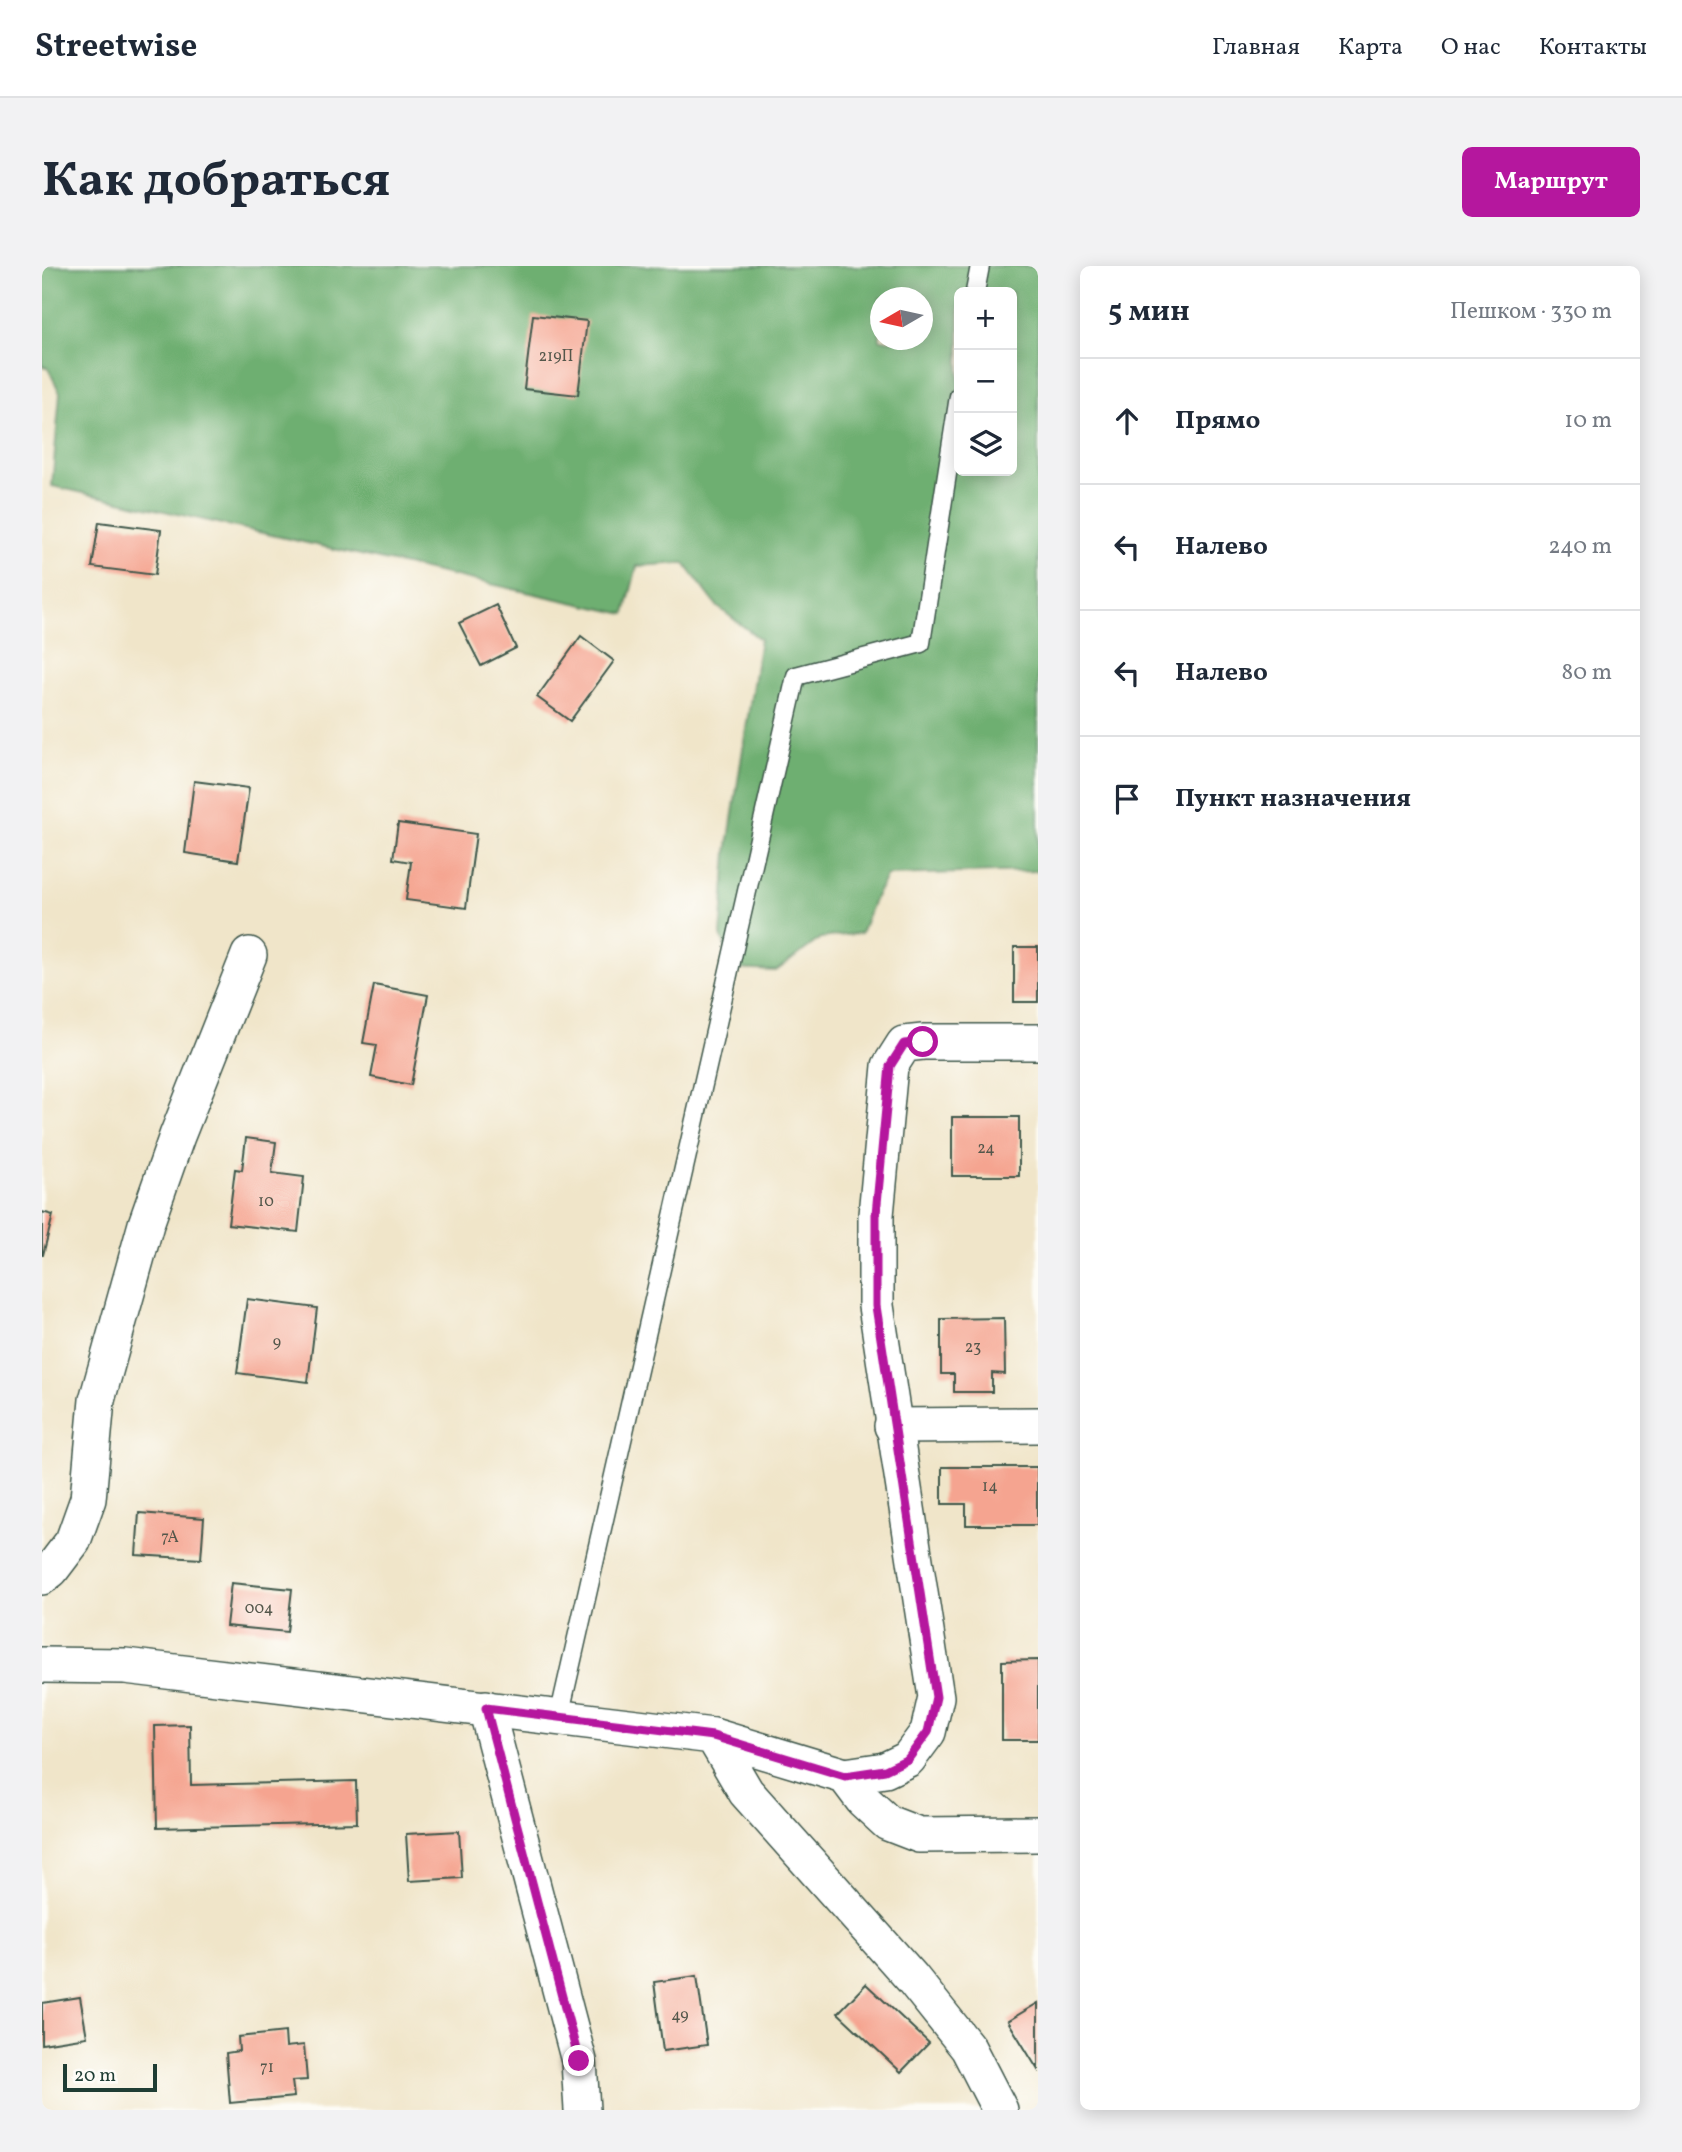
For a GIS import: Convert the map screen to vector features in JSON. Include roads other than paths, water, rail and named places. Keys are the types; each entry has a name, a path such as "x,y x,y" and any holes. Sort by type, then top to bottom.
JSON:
{"street":[{"path":"42,1577 73,1541 88,1499 97,1400 146,1224 177,1136 249,955"},
{"path":"42,1665 125,1666 713,1736 845,1776 885,1770 908,1759 928,1732 936,1697 892,1426 876,1306 876,1214 890,1066 904,1044 1038,1042"},
{"path":"892,1426 1038,1425"},
{"path":"486,1708 579,2061 582,2110"},
{"path":"713,1736 746,1792 912,1978 968,2048 1000,2110"},
{"path":"845,1776 863,1800 888,1823 919,1835 1038,1834"}],"lane":[{"path":"976,287 979,266"},
{"path":"559,1717 796,676 921,643 956,413"}]}
